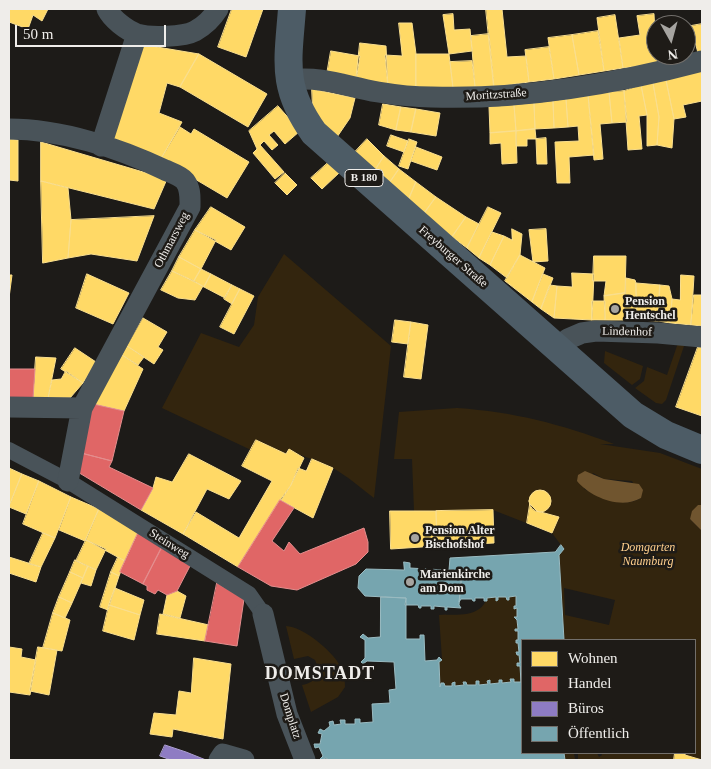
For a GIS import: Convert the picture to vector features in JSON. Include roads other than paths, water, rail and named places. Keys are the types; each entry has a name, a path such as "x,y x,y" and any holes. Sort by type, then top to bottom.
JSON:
{"main road":[{"name":"Freyburger Straße","path":"292,9 288,80 295,104 314,133 634,415 666,435 702,450"}],"street":[{"path":"107,9 112,17 137,34 174,36 195,31 213,16 218,9"},
{"path":"101,146 137,34"},
{"name":"Moritzstraße","path":"288,80 324,79 377,92 401,95 475,97 567,88 702,61"},
{"name":"Othmarsweg","path":"9,129 70,137 101,146 147,161 184,179 190,188 190,207 82,408"},
{"name":"Lindenhof","path":"557,348 568,339 582,332 658,333 702,337"},
{"path":"9,407 82,408 68,481"},
{"name":"Steinweg","path":"9,450 68,481 249,594 263,614"},
{"name":"Domplatz","path":"263,614 287,714 305,760"},
{"path":"219,760 223,754 244,760"}],"place":[{"name":"Pension Hentschel","path":"615,309"},
{"name":"Pension Alter Bischofshof","path":"415,538"},
{"name":"Marienkirche am Dom","path":"410,582"}],"district":[{"name":"DOMSTADT","path":"320,674"}],"park label":[{"name":"Domgarten Naumburg","path":"648,555"}]}
